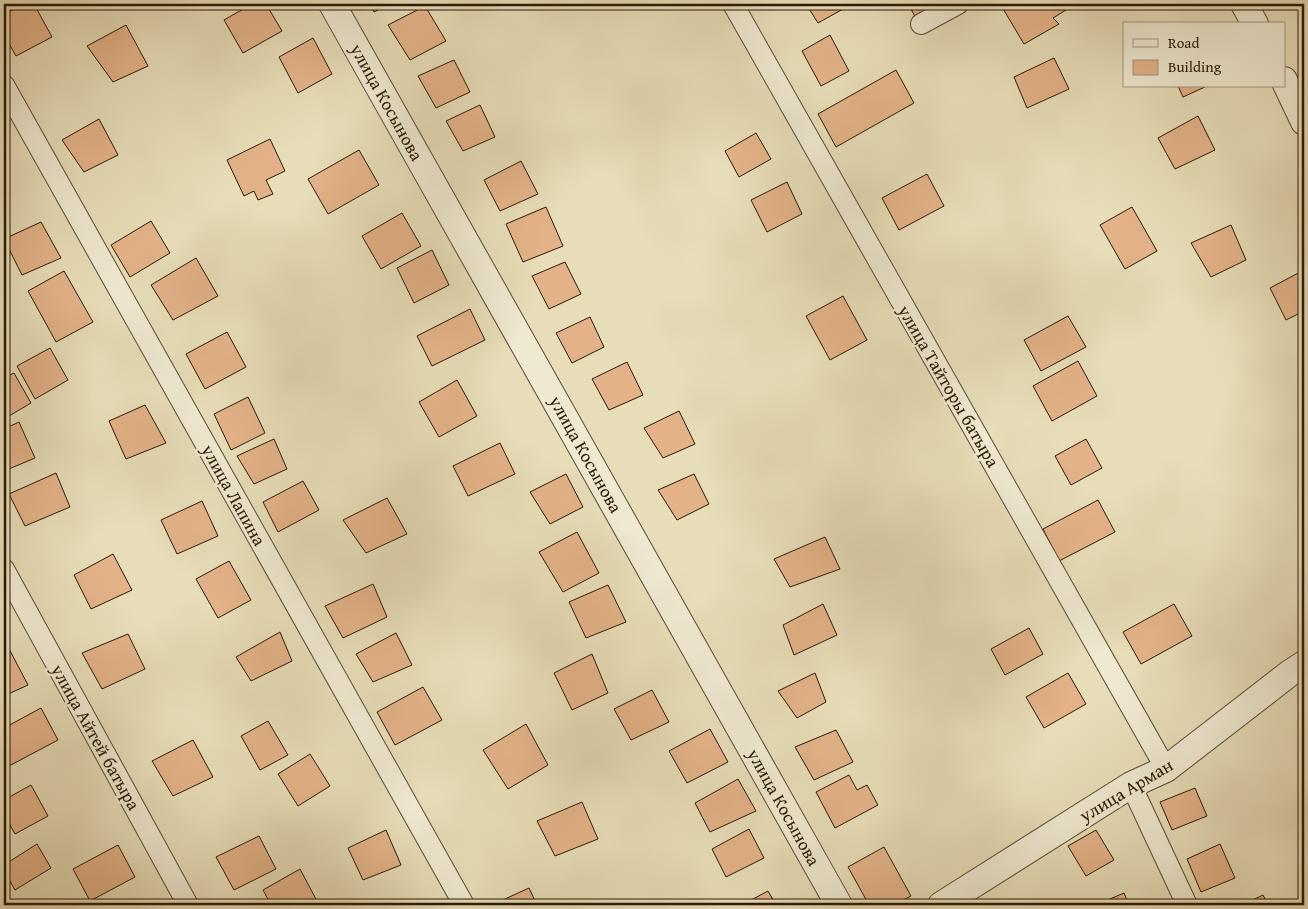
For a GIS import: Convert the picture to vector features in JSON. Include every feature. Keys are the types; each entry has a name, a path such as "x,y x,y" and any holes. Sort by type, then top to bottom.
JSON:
{"street":[{"name":"улица Косынова","path":"332,4 839,905"},
{"name":"улица Тайторы батыра","path":"733,4 1166,769"},
{"path":"921,24 958,4"},
{"path":"1244,4 1254,22"},
{"path":"1286,84 1304,122"},
{"name":"улица Лапина","path":"4,85 464,905"},
{"name":"улица Айтей батыра","path":"4,569 188,905"},
{"name":"улица Арман","path":"941,905 1131,785 1166,769 1304,664"},
{"path":"1131,785 1187,905"}],"building":[{"path":"24,4 34,4 52,37 16,56 4,35 4,14"},
{"path":"252,4 266,4 282,31 243,53 224,20"},
{"path":"370,4 389,4 374,12"},
{"path":"806,4 852,4 818,23"},
{"path":"908,4 941,4 916,18"},
{"path":"1007,4 1062,4 1066,10 1053,18 1059,24 1024,44 1002,7"},
{"path":"425,6 446,41 410,60 388,25"},
{"path":"126,25 148,66 113,82 87,46"},
{"path":"830,35 849,71 821,86 802,51"},
{"path":"313,38 332,74 298,93 279,57"},
{"path":"1054,58 1069,89 1027,108 1014,77"},
{"path":"454,60 470,92 436,108 418,76"},
{"path":"896,70 914,103 836,147 818,114"},
{"path":"1179,88 1203,88 1183,97"},
{"path":"480,105 495,137 463,151 446,121"},
{"path":"1198,116 1215,150 1175,169 1158,138"},
{"path":"99,119 118,155 84,172 62,140"},
{"path":"756,133 771,159 739,177 725,151"},
{"path":"270,139 285,171 266,180 273,194 258,200 254,191 244,196 227,160"},
{"path":"359,150 379,185 328,214 308,179"},
{"path":"521,161 538,194 500,211 484,180"},
{"path":"927,174 944,206 899,230 882,198"},
{"path":"787,182 802,214 767,232 751,200"},
{"path":"546,207 563,246 523,262 506,224"},
{"path":"1132,207 1157,251 1125,269 1100,225"},
{"path":"402,213 421,246 381,269 362,236"},
{"path":"151,221 170,253 130,277 111,245"},
{"path":"41,222 61,258 22,275 4,239"},
{"path":"1231,225 1246,260 1211,277 1191,243"},
{"path":"432,250 449,285 414,303 397,268"},
{"path":"196,258 218,296 173,320 151,285"},
{"path":"565,262 581,294 549,309 532,276"},
{"path":"1304,270 1304,311 1286,320 1270,288"},
{"path":"64,271 93,322 56,342 28,291"},
{"path":"843,296 867,340 830,360 806,316"},
{"path":"470,309 485,340 432,366 417,336"},
{"path":"1068,316 1086,347 1041,371 1024,340"},
{"path":"590,317 604,347 572,363 556,333"},
{"path":"227,332 246,367 205,389 186,354"},
{"path":"50,348 68,380 35,399 17,366"},
{"path":"1078,361 1097,396 1052,421 1033,386"},
{"path":"627,362 643,395 609,410 592,379"},
{"path":"14,373 31,403 4,419 4,378"},
{"path":"457,380 477,416 439,437 419,402"},
{"path":"248,397 265,433 231,450 214,414"},
{"path":"145,405 166,443 126,459 109,421"},
{"path":"679,411 695,444 663,458 644,428"},
{"path":"19,422 35,458 4,471 4,429"},
{"path":"274,439 287,469 254,484 237,456"},
{"path":"1086,439 1102,468 1071,485 1055,456"},
{"path":"500,443 515,474 468,496 453,466"},
{"path":"56,473 70,507 25,526 9,494"},
{"path":"566,474 583,507 550,524 530,492"},
{"path":"694,474 709,504 677,520 658,490"},
{"path":"303,481 319,510 278,532 263,502"},
{"path":"387,498 407,534 366,553 343,520"},
{"path":"1098,500 1115,532 1059,561 1043,529"},
{"path":"202,501 218,536 177,554 161,520"},
{"path":"577,532 599,573 563,592 539,552"},
{"path":"825,537 840,569 790,587 774,559"},
{"path":"113,554 132,590 91,609 74,575"},
{"path":"229,561 251,600 218,618 196,579"},
{"path":"373,584 387,617 343,638 325,606"},
{"path":"608,585 626,622 586,638 569,602"},
{"path":"823,604 837,635 794,655 783,625"},
{"path":"1174,604 1192,636 1141,664 1123,632"},
{"path":"1029,628 1043,654 1005,675 991,649"},
{"path":"280,632 292,661 251,681 236,657"},
{"path":"396,633 412,665 373,682 356,654"},
{"path":"128,634 145,669 102,689 82,653"},
{"path":"7,645 28,685 4,696 4,647"},
{"path":"592,654 608,693 572,710 554,673"},
{"path":"815,673 826,702 797,718 778,691"},
{"path":"1068,673 1086,704 1044,728 1026,697"},
{"path":"423,687 442,720 395,745 377,712"},
{"path":"652,690 669,722 631,740 614,709"},
{"path":"41,708 58,740 9,766 4,756 4,728"},
{"path":"268,721 288,755 260,770 241,736"},
{"path":"526,724 548,765 508,789 483,750"},
{"path":"710,729 728,762 687,783 669,751"},
{"path":"836,730 853,762 814,780 795,747"},
{"path":"193,740 213,777 173,796 152,761"},
{"path":"310,754 330,786 298,806 278,774"},
{"path":"849,775 857,790 867,785 878,805 835,828 816,792"},
{"path":"738,779 756,811 710,832 695,803"},
{"path":"31,785 48,816 15,834 4,814 4,800"},
{"path":"1195,788 1207,816 1172,830 1160,802"},
{"path":"582,802 598,839 555,856 537,821"},
{"path":"749,829 764,858 726,877 712,849"},
{"path":"386,830 401,865 363,880 348,848"},
{"path":"1096,830 1114,860 1086,876 1068,846"},
{"path":"259,836 276,869 234,890 216,857"},
{"path":"37,844 51,868 15,890 4,871 4,865"},
{"path":"1220,844 1235,878 1201,892 1187,859"},
{"path":"118,845 135,877 90,901 73,869"},
{"path":"884,847 911,896 894,905 869,905 848,867"},
{"path":"300,869 318,903 314,905 271,905 263,890"},
{"path":"529,888 537,905 492,905"},
{"path":"768,891 776,905 742,905"},
{"path":"1124,893 1129,905 1096,905"},
{"path":"1263,895 1268,905 1242,905"}]}
